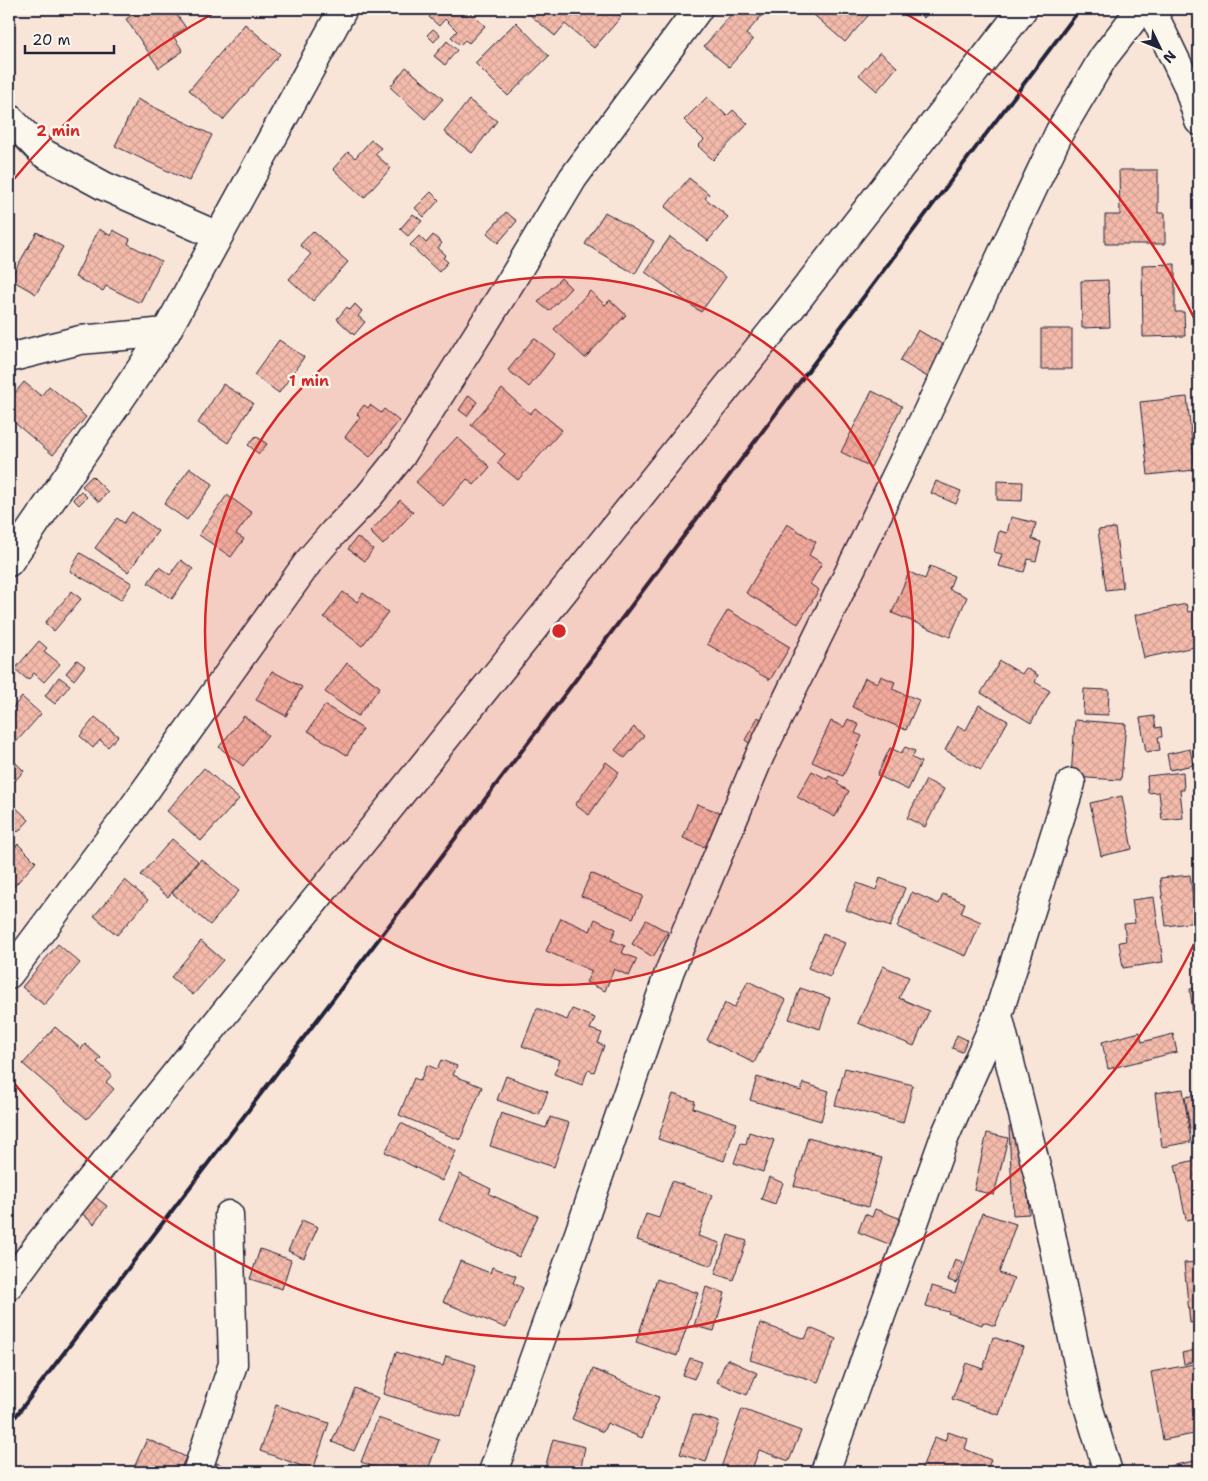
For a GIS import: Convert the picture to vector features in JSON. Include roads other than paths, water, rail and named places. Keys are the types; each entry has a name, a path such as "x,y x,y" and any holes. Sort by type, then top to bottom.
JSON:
{"street":[{"path":"9,974 130,812 309,561 369,496 401,456 510,283 573,178 698,9"},
{"path":"9,1285 786,314 1023,9"},
{"path":"493,1472 576,1242 670,970 760,755 925,417 1060,131 1103,58 1141,9"},
{"path":"1151,9 1188,86 1199,120"},
{"path":"9,562 166,332 218,236 332,14"},
{"path":"9,118 43,153 104,186 218,236"},
{"path":"9,358 80,340 166,332"},
{"path":"826,1472 945,1136 998,1015 1071,783"},
{"path":"998,1015 1041,1186 1085,1396 1108,1472"},
{"path":"197,1472 233,1364 228,1214"}],"railway":[{"path":"9,1425 562,698 1080,9"}]}
